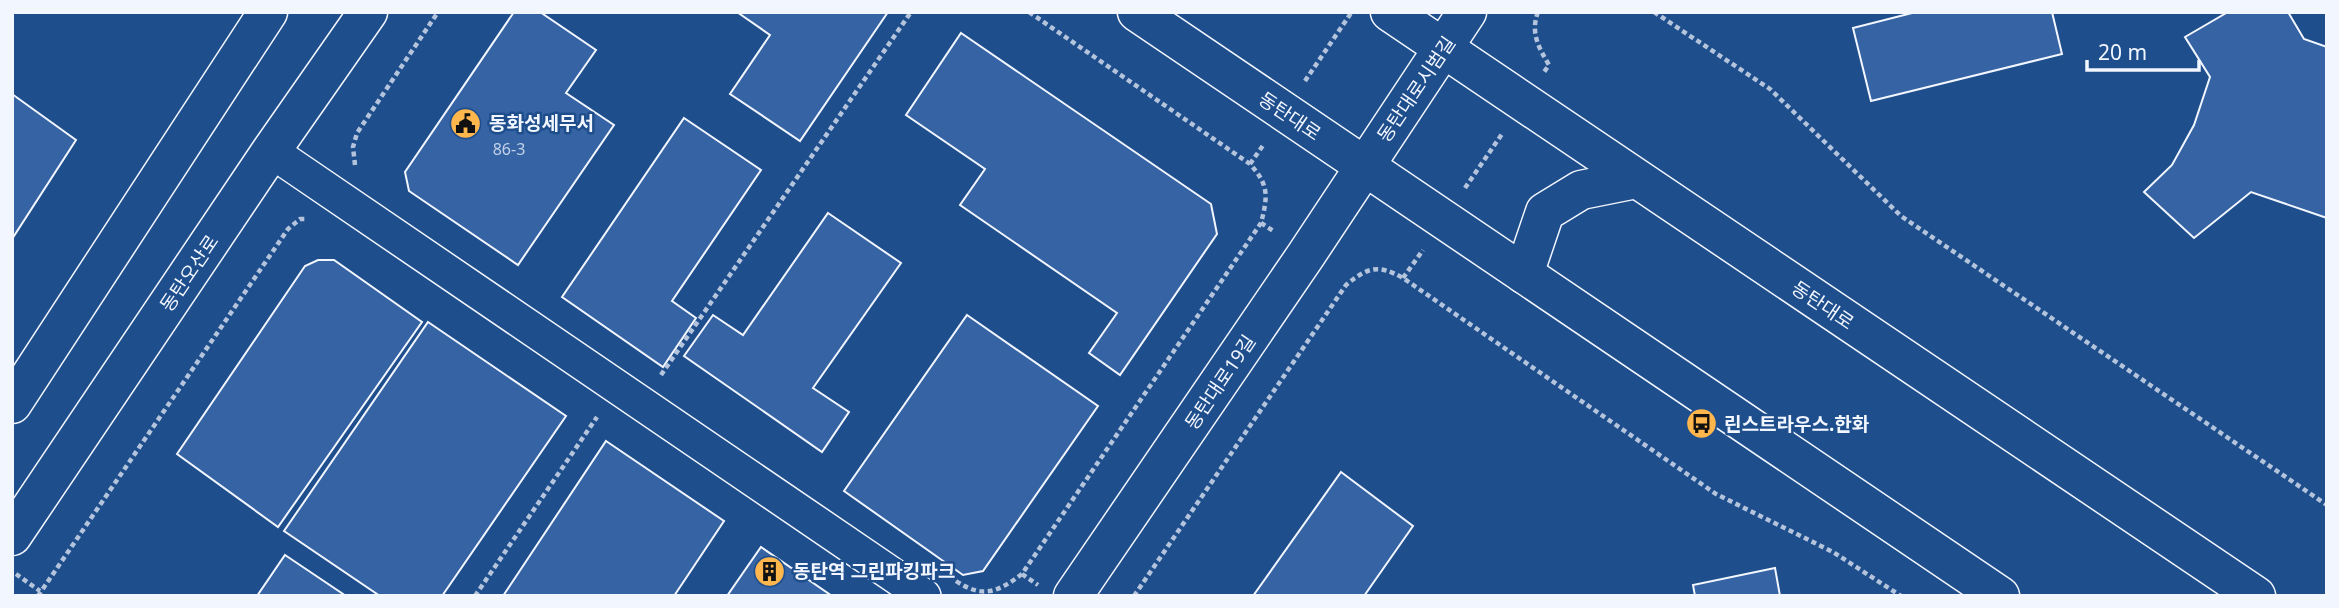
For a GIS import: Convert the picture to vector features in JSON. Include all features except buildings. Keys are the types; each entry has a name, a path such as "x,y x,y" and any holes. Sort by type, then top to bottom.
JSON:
{"main road":[{"path":"12,404 268,12"},
{"name":"동탄오산로","path":"12,536 271,150 368,12"},
{"name":"동탄대로","path":"1137,12 2000,596"},
{"name":"동탄대로","path":"1390,12 2256,596"},
{"name":"동탄대로시범길","path":"1365,166 1467,12"},
{"name":"동탄대로19길","path":"1073,596 1365,166"},
{"path":"1524,274 1545,212 1581,190 1636,179"}],"street":[{"path":"271,150 924,596"}],"path":[{"path":"357,174 353,147 357,133 438,12"},
{"path":"659,379 911,12"},
{"path":"955,580 975,593 983,593 1003,588 1022,574 1261,223 1266,204 1266,188 1261,176 1250,164 1028,12"},
{"path":"1403,278 1549,65 1535,36 1538,12"},
{"path":"1654,12 1770,89 1901,216 2327,505"},
{"path":"12,571 39,593 288,229 300,219 312,218"},
{"path":"1134,596 1346,285 1361,272 1372,269 1387,269 1403,278 1716,494 1833,552 1901,596"},
{"path":"475,596 601,411"}],"place":[{"name":"동화성세무서","path":"466,123"},
{"name":"린스트라우스.한화","path":"1701,424"},
{"name":"동탄역 그린파킹파크","path":"770,571"}]}
